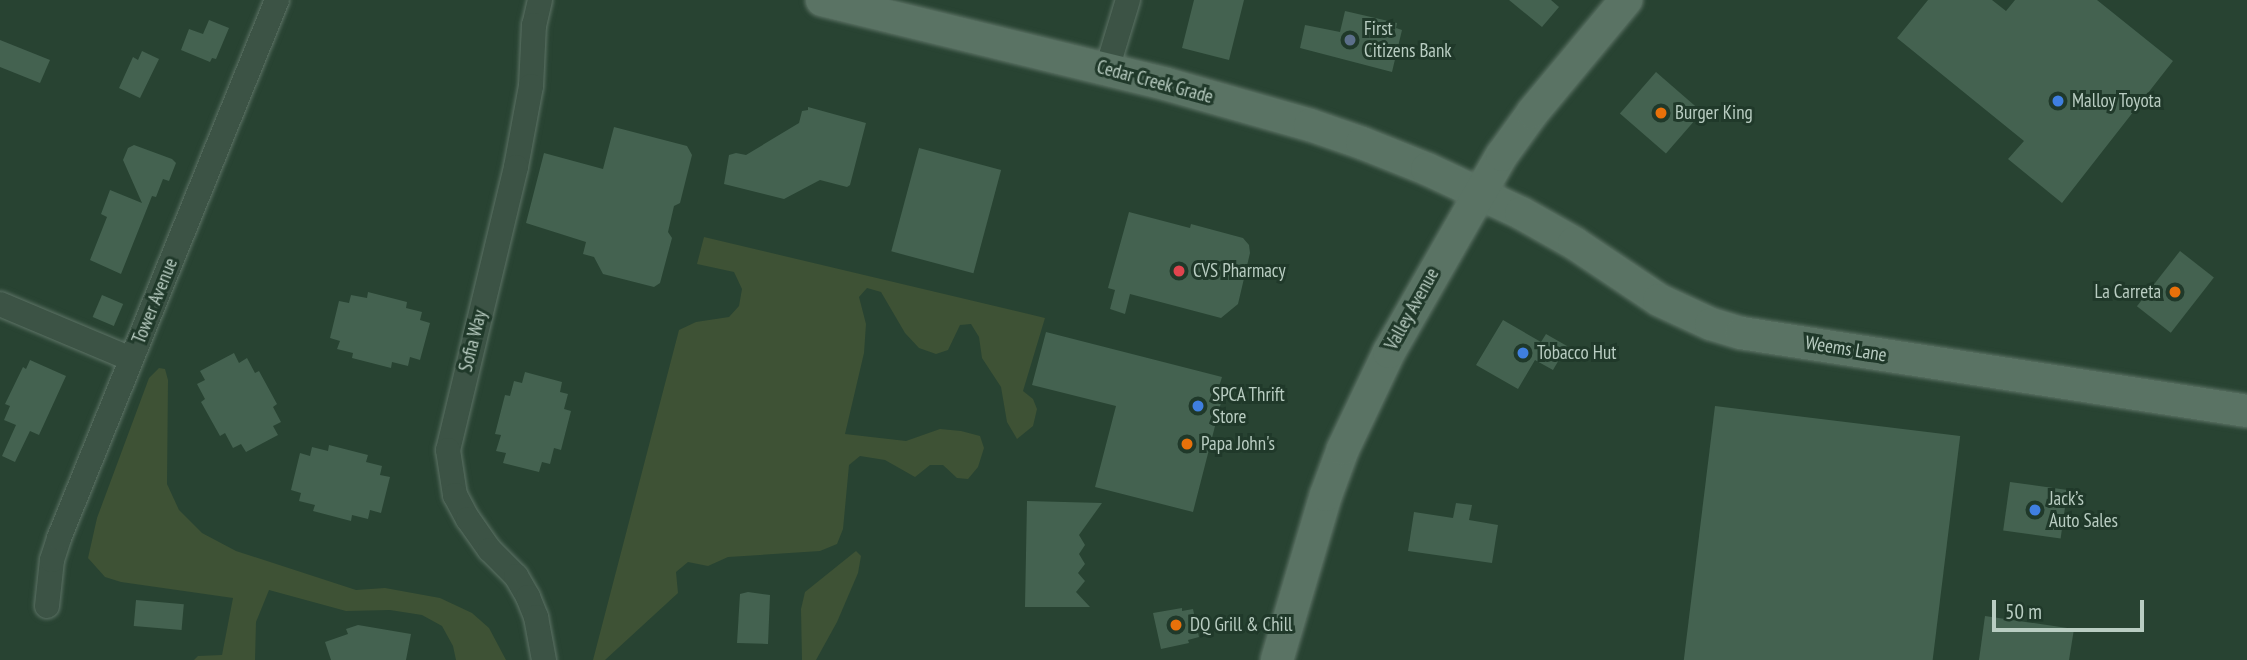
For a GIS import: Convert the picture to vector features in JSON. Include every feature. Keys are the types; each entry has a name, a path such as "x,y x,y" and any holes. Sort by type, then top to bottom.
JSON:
{"main road":[{"name":"Cedar Creek Grade","path":"822,0 1108,69 1310,125 1427,169 1478,193"},
{"name":"Valley Avenue","path":"1277,660 1293,598 1343,449 1389,352 1478,193 1533,112 1626,0"},
{"name":"Weems Lane","path":"1478,193 1544,225 1659,300 1711,324 1741,332 2247,411"}],"street":[{"name":"Tower Avenue","path":"47,606 52,560 58,538 277,0"},
{"name":"Sofia Way","path":"540,0 534,25 531,86 516,167 448,450 455,495 468,519 491,550 516,576 528,597 537,617 544,660"},
{"path":"1108,69 1128,0"},
{"path":"0,304 131,359"}],"green space":[{"path":"704,237 1045,318 1023,391 1033,399 1037,409 1033,426 1017,439 1007,422 1001,387 982,358 979,337 971,324 960,325 948,350 936,354 919,348 905,333 881,292 867,288 859,297 866,324 864,353 845,434 906,441 940,429 961,431 980,436 984,448 978,467 968,479 957,478 943,465 930,465 915,477 885,460 860,456 849,465 843,529 837,544 820,551 728,557 708,566 688,562 676,572 678,593 605,660 593,660 679,330 696,322 729,317 739,306 742,289 734,272 697,264"},
{"path":"159,368 165,369 168,380 167,484 179,510 202,533 236,551 356,590 385,588 440,598 472,613 489,628 506,660 456,660 453,646 442,626 422,615 390,610 346,611 269,590 256,622 255,660 194,660 198,656 222,655 233,598 121,582 105,577 88,558 97,518 149,378"},
{"path":"856,551 861,556 858,573 837,622 816,660 802,660 801,609 805,592"}],"building":[{"path":"1194,0 1244,0 1229,60 1182,48"},
{"path":"1509,0 1551,0 1559,7 1542,27"},
{"name":"Malloy Toyota","path":"1928,0 1992,0 2006,11 2015,0 2097,0 2173,61 2062,203 2008,159 2024,141 1897,38"},
{"name":"First Citizens Bank","path":"1345,11 1397,23 1396,28 1402,30 1392,72 1300,48 1305,25 1340,32"},
{"path":"209,20 229,28 216,59 212,58 210,62 181,50 189,29 203,34"},
{"path":"0,40 50,60 40,83 0,67"},
{"path":"142,51 159,59 140,98 119,88 133,57 138,60"},
{"name":"Burger King","path":"1656,72 1702,112 1666,154 1620,114"},
{"path":"808,107 866,123 850,185 847,187 820,180 784,199 724,184 729,155 746,155 799,123 802,111 808,110"},
{"path":"614,127 687,146 692,155 680,203 674,206 668,232 672,238 660,283 654,287 603,274 594,257 583,254 586,242 526,223 544,153 603,169"},
{"path":"134,145 172,159 176,163 169,181 163,179 156,197 152,196 121,274 90,260 107,217 101,214 110,190 142,203 123,160 128,148"},
{"path":"919,148 1001,170 973,273 891,251"},
{"name":"CVS Pharmacy","path":"1129,212 1243,238 1249,245 1250,253 1238,304 1221,318 1130,294 1125,314 1110,309 1115,290 1108,288"},
{"name":"La Carreta","path":"2180,251 2214,277 2171,333 2137,306"},
{"path":"368,292 407,302 406,308 422,312 420,320 430,323 420,360 410,357 408,366 392,362 391,368 352,358 353,353 337,349 340,341 330,338 339,301 349,303 351,295 367,298"},
{"path":"102,295 123,304 114,326 93,317"},
{"name":"Tobacco Hut","path":"1503,320 1541,342 1546,334 1567,346 1553,370 1535,360 1518,389 1476,365"},
{"path":"1046,332 1222,377 1217,393 1223,395 1193,512 1095,487 1116,406 1032,385"},
{"path":"234,353 239,363 247,358 255,373 259,371 277,404 273,407 281,422 273,426 278,435 246,452 241,444 233,448 225,433 220,436 201,402 205,399 197,384 205,380 200,371"},
{"path":"30,360 66,376 39,435 30,431 15,462 2,456 16,425 4,420 10,406 5,404 23,367 26,369"},
{"path":"525,372 562,382 560,392 568,394 564,409 571,411 561,450 554,448 550,464 542,462 539,472 503,463 506,453 496,451 501,435 495,434 505,395 510,396 514,381 522,383"},
{"path":"1715,406 1960,436 1933,660 1684,660"},
{"path":"329,445 368,455 366,462 382,466 380,475 390,477 381,513 370,510 368,519 352,515 351,521 313,511 315,505 299,501 301,493 291,490 300,453 310,456 312,447 328,451"},
{"name":"Jack’s Auto Sales","path":"2010,482 2067,490 2061,539 2003,531"},
{"path":"1027,501 1102,503 1079,535 1085,545 1079,554 1085,564 1078,573 1085,581 1076,592 1090,607 1025,607"},
{"path":"1456,503 1472,505 1469,520 1498,525 1492,563 1408,551 1414,512 1453,518"},
{"path":"748,592 770,595 768,644 737,643 740,594"},
{"path":"136,600 184,604 182,630 134,626"},
{"name":"DQ Grill & Chill","path":"1182,608 1182,611 1193,609 1199,637 1188,640 1189,643 1161,649 1153,613"},
{"path":"1985,616 2074,629 2069,660 1979,660"},
{"path":"358,625 411,634 406,660 331,660 325,642 348,634 346,629"}],"place":[{"name":"First Citizens Bank","path":"1350,40"},
{"name":"Malloy Toyota","path":"2058,101"},
{"name":"Burger King","path":"1661,113"},
{"name":"CVS Pharmacy","path":"1179,271"},
{"name":"La Carreta","path":"2175,292"},
{"name":"Tobacco Hut","path":"1523,353"},
{"name":"SPCA Thrift Store","path":"1198,406"},
{"name":"Papa John's","path":"1187,444"},
{"name":"Jack’s Auto Sales","path":"2035,510"},
{"name":"DQ Grill & Chill","path":"1176,625"}]}
